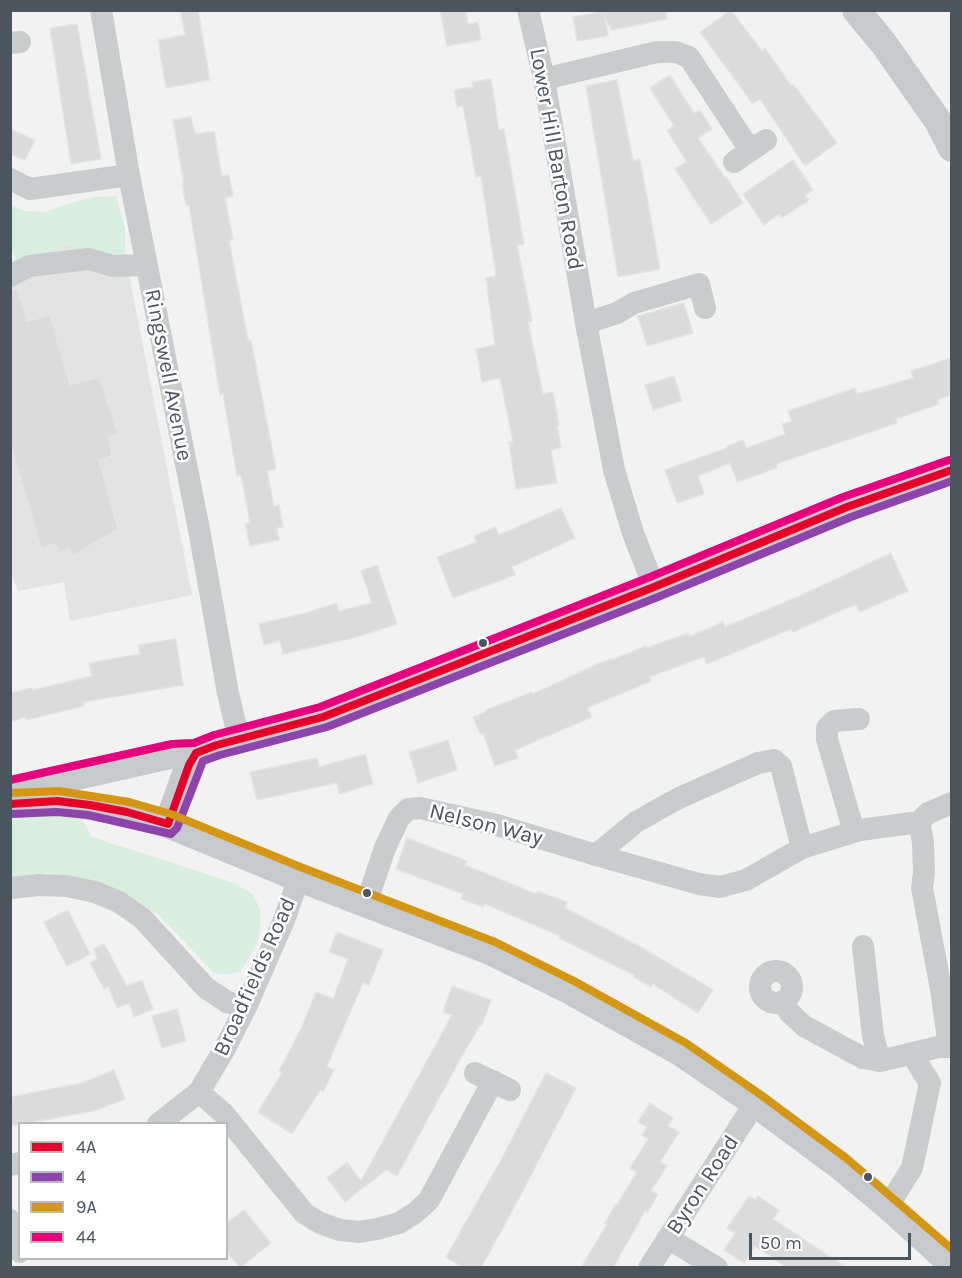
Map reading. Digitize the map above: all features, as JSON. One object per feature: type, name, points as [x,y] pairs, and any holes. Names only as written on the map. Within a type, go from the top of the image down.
[{"type":"main road","points":[[856,10],[884,44],[938,122],[951,148]]},
{"type":"main road","points":[[10,790],[174,754],[196,753],[217,745],[323,717],[654,587],[847,507],[951,470]]},
{"type":"main road","points":[[168,824],[189,765],[196,753]]},
{"type":"main road","points":[[10,804],[57,801],[90,805],[127,812],[168,824],[298,878],[490,951],[569,990],[680,1052],[755,1102],[840,1166],[951,1264]]},
{"type":"street","name":"Ringswell Avenue","points":[[100,10],[146,265],[239,740]]},
{"type":"street","name":"Lower Hill Barton Road","points":[[528,10],[544,79],[614,470],[633,533],[654,587]]},
{"type":"street","points":[[544,79],[657,52],[676,52],[689,57],[750,151]]},
{"type":"street","points":[[10,179],[30,189],[129,175]]},
{"type":"street","points":[[10,276],[29,266],[89,259],[113,266],[146,265]]},
{"type":"street","points":[[586,323],[617,313],[634,303],[699,284],[705,308]]},
{"type":"street","points":[[854,832],[827,740],[827,728],[834,721],[859,719]]},
{"type":"street","points":[[596,855],[636,822],[679,798],[758,763],[774,760],[781,766],[802,848]]},
{"type":"street","points":[[888,1206],[912,1168],[930,1083],[946,1047],[941,989],[921,888],[924,873],[923,842],[919,822],[928,813],[951,803]]},
{"type":"street","name":"Nelson Way","points":[[366,904],[385,848],[399,818],[408,809],[420,808],[497,825],[699,884],[720,887],[746,880],[802,848],[854,832],[919,822]]},
{"type":"street","name":"Broadfields Road","points":[[160,1122],[198,1092],[224,1050],[280,930],[298,878]]},
{"type":"street","points":[[10,888],[39,885],[67,886],[95,892],[119,902],[142,918],[206,988],[227,1002],[246,1007]]},
{"type":"street","points":[[863,946],[873,1036],[880,1061]]},
{"type":"street","points":[[784,1001],[789,1012],[804,1026],[863,1058],[880,1061],[946,1047]]},
{"type":"street","points":[[911,1053],[930,1083]]},
{"type":"street","points":[[198,1092],[224,1114],[304,1213],[320,1223],[340,1230],[359,1232],[399,1223],[416,1213],[429,1200],[492,1081]]},
{"type":"street","name":"Byron Road","points":[[649,1268],[755,1102]]},
{"type":"street","points":[[10,1220],[18,1246]]},
{"type":"street","points":[[668,1238],[717,1268]]},
{"type":"shaded area","points":[[67,245],[115,257],[125,254],[192,595],[70,621],[64,582],[18,591],[11,572],[11,266]]},
{"type":"green space","points":[[116,196],[125,228],[125,254],[115,257],[67,245],[17,264],[11,248],[10,204],[25,211],[46,212],[95,197]]},
{"type":"green space","points":[[58,813],[82,819],[92,837],[234,883],[253,894],[260,909],[261,926],[257,944],[241,971],[227,975],[214,973],[160,916],[126,894],[88,879],[49,873],[11,877],[11,816]]},
{"type":"building","points":[[180,10],[198,10],[210,80],[166,88],[158,40],[185,35]]},
{"type":"building","points":[[440,10],[466,10],[468,24],[478,22],[481,40],[447,46]]},
{"type":"building","points":[[600,10],[666,10],[667,19],[612,30],[605,18],[608,36],[577,41],[573,17],[601,12]]},
{"type":"building","points":[[731,10],[762,51],[765,48],[837,143],[805,166],[760,99],[753,104],[700,32]]},
{"type":"building","points":[[77,24],[101,159],[71,164],[50,28]]},
{"type":"building","points":[[670,75],[694,113],[700,110],[712,129],[698,138],[743,203],[711,224],[675,169],[687,162],[667,130],[674,126],[650,88]]},
{"type":"building","points":[[491,79],[499,130],[504,129],[524,244],[517,245],[532,321],[528,322],[543,394],[553,392],[561,448],[551,450],[557,483],[516,489],[509,442],[513,442],[500,378],[482,382],[476,349],[495,345],[486,278],[496,276],[481,176],[476,177],[463,106],[457,107],[454,90],[473,87],[472,82]]},
{"type":"building","points":[[617,80],[633,161],[640,159],[660,269],[618,277],[586,86]]},
{"type":"building","points":[[191,117],[195,134],[214,131],[222,176],[229,175],[233,196],[225,198],[233,240],[229,240],[276,469],[267,471],[274,506],[279,505],[283,527],[277,528],[279,540],[250,546],[245,524],[250,523],[241,475],[237,476],[223,394],[220,395],[189,205],[186,205],[182,184],[184,184],[173,120]]},
{"type":"building","points":[[10,129],[35,140],[25,160],[10,154]]},
{"type":"building","points":[[793,160],[813,190],[805,195],[809,200],[782,218],[779,214],[764,225],[743,194]]},
{"type":"building","points":[[17,288],[27,321],[50,315],[70,385],[99,377],[118,434],[108,437],[112,456],[99,460],[118,529],[73,556],[70,548],[60,553],[55,544],[41,548],[10,442],[10,289]]},
{"type":"building","points":[[684,303],[693,333],[647,346],[638,316]]},
{"type":"building","points":[[951,358],[951,395],[937,400],[939,404],[896,419],[897,423],[776,464],[777,468],[737,482],[730,463],[698,476],[704,494],[677,503],[665,470],[743,440],[747,448],[785,434],[782,424],[792,421],[788,411],[855,388],[857,394],[913,378],[911,371]]},
{"type":"building","points":[[674,376],[682,401],[653,410],[645,385]]},
{"type":"building","points":[[561,508],[575,538],[512,567],[515,575],[453,598],[437,557],[476,542],[474,536],[496,527],[499,535]]},
{"type":"building","points":[[891,553],[908,591],[860,612],[856,604],[793,632],[791,629],[707,664],[704,657],[649,677],[651,681],[587,708],[592,717],[515,750],[518,758],[495,766],[483,733],[480,734],[473,717],[486,710],[532,692],[533,694],[602,662],[646,646],[647,648],[688,633],[689,637],[723,622],[725,627],[802,595]]},
{"type":"building","points":[[377,565],[397,624],[357,637],[283,654],[280,641],[264,645],[259,624],[337,603],[339,611],[372,603],[361,571]]},
{"type":"building","points":[[176,639],[183,685],[84,702],[84,706],[10,722],[10,693],[92,676],[89,663],[140,654],[138,645]]},
{"type":"building","points":[[448,740],[457,770],[418,783],[409,752]]},
{"type":"building","points":[[365,754],[373,784],[339,794],[337,783],[257,800],[250,772],[317,758],[319,767]]},
{"type":"building","points":[[407,838],[467,861],[465,865],[536,894],[537,891],[567,902],[565,908],[641,947],[713,990],[698,1013],[653,984],[651,987],[633,977],[634,975],[559,938],[560,936],[485,904],[483,907],[461,899],[463,894],[396,869]]},
{"type":"building","points":[[68,910],[90,954],[67,966],[44,922]]},
{"type":"building","points":[[337,932],[383,950],[369,985],[363,983],[327,1066],[334,1070],[323,1092],[320,1090],[292,1134],[258,1112],[282,1073],[279,1071],[301,1029],[316,992],[333,999],[348,959],[329,952]]},
{"type":"building","points":[[104,944],[127,986],[142,980],[153,1009],[134,1017],[129,1003],[117,1008],[108,986],[104,989],[90,963],[97,959],[94,949]]},
{"type":"building","points":[[452,986],[491,1000],[482,1025],[457,1065],[397,1176],[386,1170],[345,1202],[327,1178],[347,1162],[361,1181],[452,1015],[443,1012]]},
{"type":"building","points":[[177,1009],[186,1041],[162,1048],[152,1016]]},
{"type":"building","points":[[114,1070],[125,1099],[94,1111],[32,1122],[18,1122],[18,1125],[10,1126],[10,1097],[82,1083]]},
{"type":"building","points":[[546,1073],[576,1088],[481,1268],[464,1268],[446,1257],[502,1158]]},
{"type":"building","points":[[650,1103],[673,1118],[668,1126],[679,1132],[660,1162],[667,1166],[651,1191],[658,1194],[648,1212],[645,1211],[613,1268],[581,1268],[616,1204],[637,1172],[630,1168],[648,1139],[642,1135],[647,1127],[638,1122]]},
{"type":"building","points":[[749,1196],[756,1200],[758,1196],[779,1210],[773,1219],[847,1268],[788,1268],[755,1246],[744,1263],[724,1250],[735,1233],[727,1228]]},
{"type":"building","points":[[244,1210],[271,1243],[240,1268],[228,1253],[228,1222]]},
{"type":"transit line","name":"44","points":[[10,780],[172,744],[194,743],[214,735],[320,707],[650,577],[843,497],[949,460]]},
{"type":"transit line","name":"4A","points":[[10,804],[57,801],[90,805],[127,812],[168,824],[189,765],[196,753],[217,745],[323,717],[654,587],[847,507],[952,470]]},
{"type":"transit line","name":"4","points":[[11,814],[57,812],[88,815],[171,834],[177,828],[203,761],[327,727],[658,597],[851,517],[952,481]]},
{"type":"transit line","name":"9A","points":[[10,793],[59,791],[129,802],[171,814],[495,942],[574,981],[686,1043],[846,1158],[952,1249]]}]
